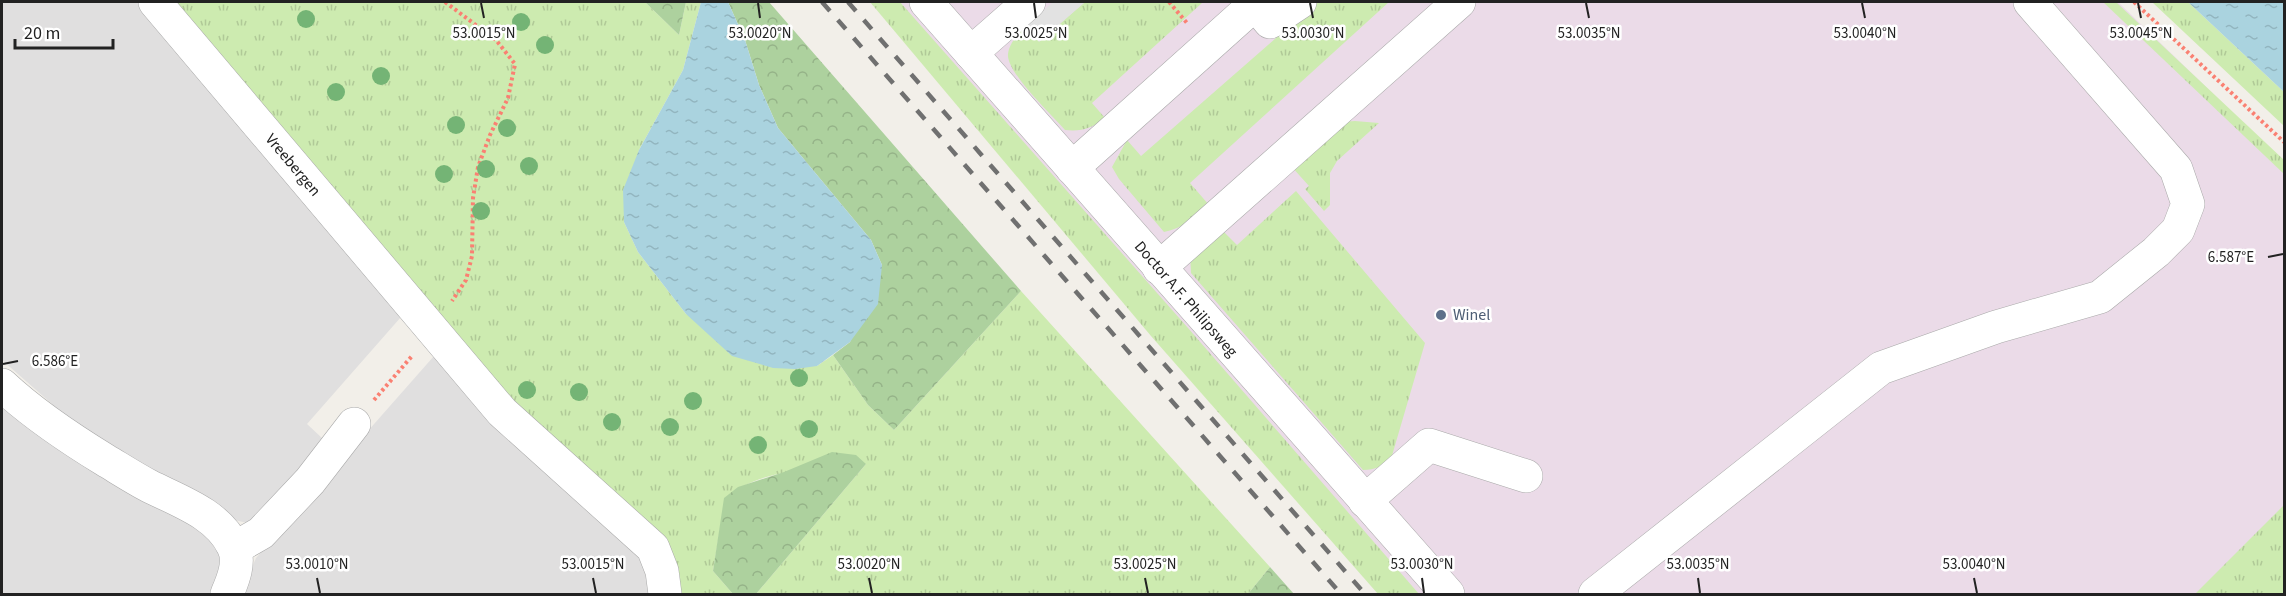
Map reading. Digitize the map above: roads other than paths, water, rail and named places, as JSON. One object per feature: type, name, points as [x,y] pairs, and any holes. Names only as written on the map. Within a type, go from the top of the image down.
[{"type":"street","name":"Vreebergen","points":[[154,2],[502,412],[652,548],[663,571],[665,594]]},
{"type":"street","name":"Doctor A.F. Philipsweg","points":[[926,2],[1448,594]]},
{"type":"street","points":[[971,53],[1029,2]]},
{"type":"street","points":[[1072,168],[1254,3],[1270,22],[1300,2]]},
{"type":"street","points":[[1159,268],[1459,2]]},
{"type":"street","points":[[1595,594],[1881,368],[1996,327],[2100,297],[2156,252],[2178,230],[2188,204],[2176,169],[2030,2]]},
{"type":"street","points":[[2,385],[25,406],[105,460],[197,510],[222,528],[234,548],[236,570],[227,594]]},
{"type":"street","points":[[234,548],[261,533],[310,481],[354,424]]},
{"type":"street","points":[[1365,501],[1429,445],[1526,476]]},
{"type":"water","points":[[701,2],[728,2],[778,128],[871,240],[882,265],[878,304],[850,342],[817,366],[795,369],[773,368],[732,356],[686,314],[638,252],[624,222],[623,190],[639,150],[683,70]]},
{"type":"water","points":[[2188,2],[2284,2],[2284,92]]},
{"type":"railway","points":[[822,2],[1341,594]]},
{"type":"railway","points":[[848,2],[1365,594]]},
{"type":"place","name":"Winel","points":[[1441,315]]}]
